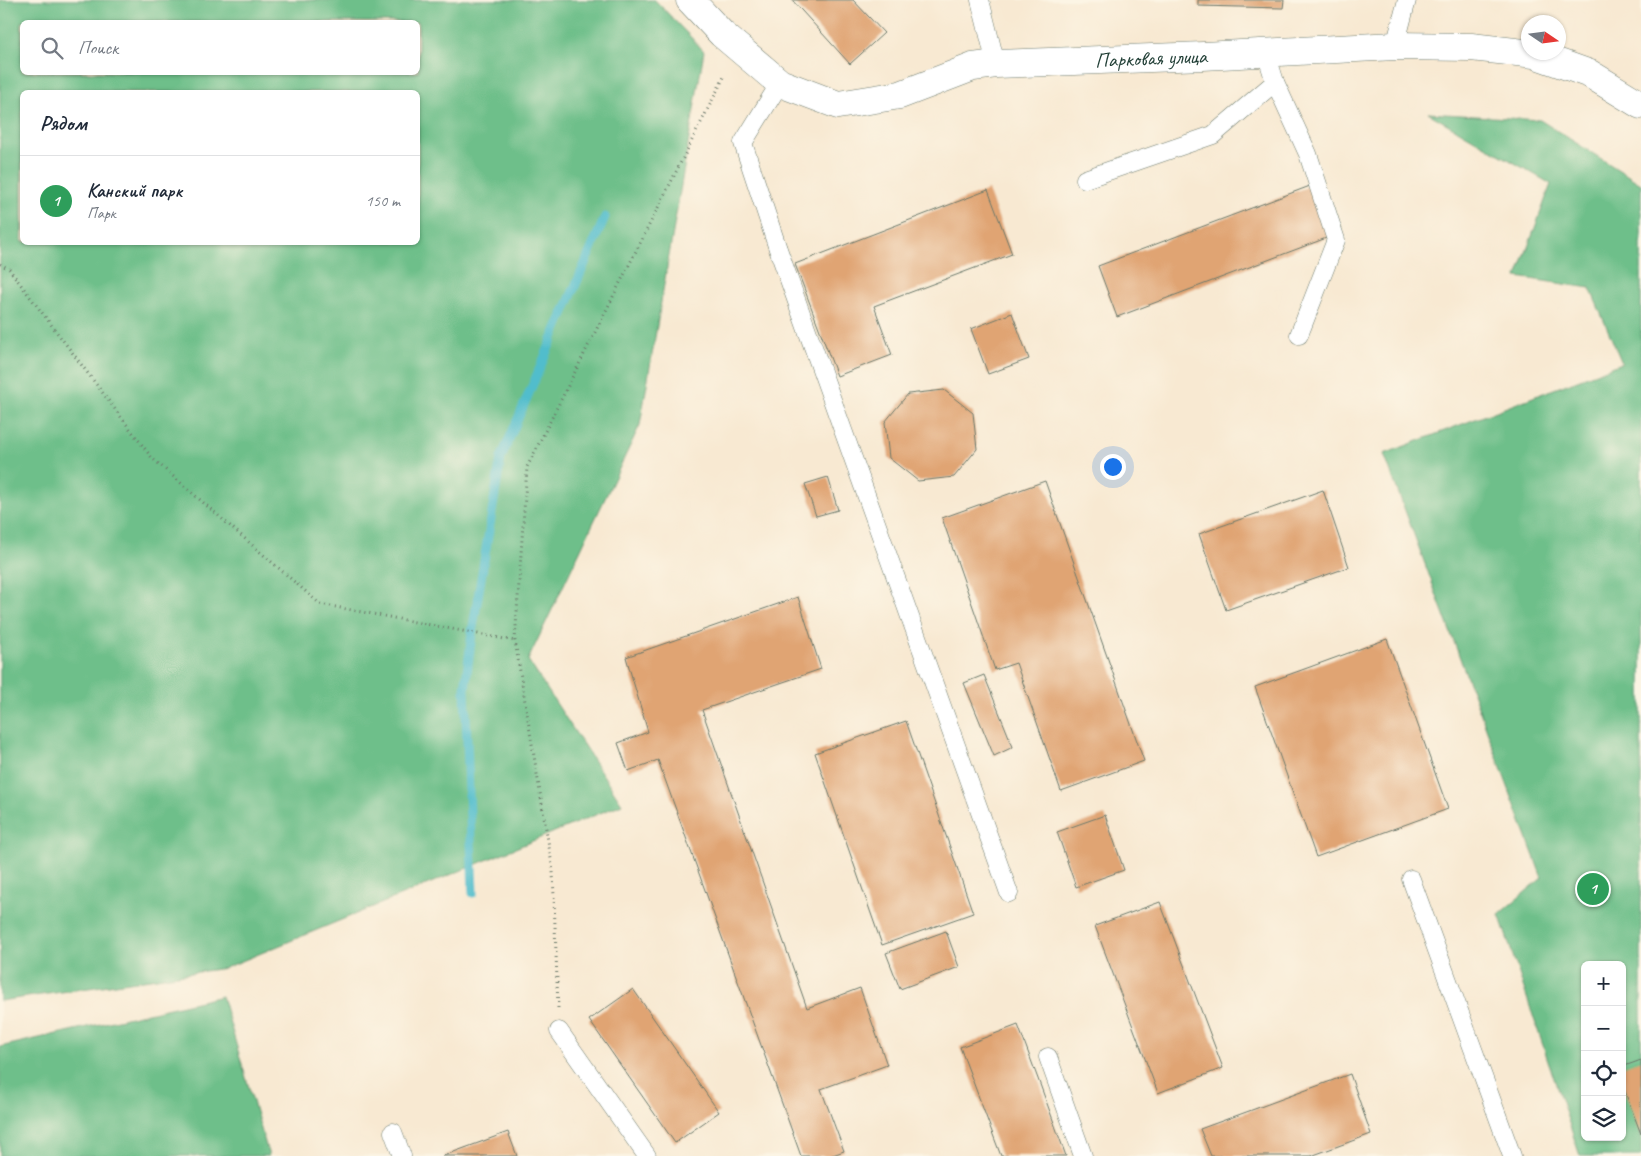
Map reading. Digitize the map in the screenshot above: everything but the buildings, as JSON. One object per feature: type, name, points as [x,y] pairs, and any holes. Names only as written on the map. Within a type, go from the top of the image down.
[{"type":"street","name":"Парковая улица","points":[[690,0],[722,34],[780,82],[838,104],[900,94],[973,67],[996,64],[1395,46],[1471,47],[1534,54],[1590,74],[1641,105]]},
{"type":"lane","points":[[980,0],[996,64]]},
{"type":"lane","points":[[1395,46],[1408,0]]},
{"type":"lane","points":[[1266,53],[1275,82],[1308,154],[1336,240],[1299,335]]},
{"type":"lane","points":[[780,82],[742,143],[778,249],[1010,893]]},
{"type":"lane","points":[[1085,179],[1213,135],[1275,82]]},
{"type":"lane","points":[[1411,879],[1512,1156]]},
{"type":"lane","points":[[559,1031],[647,1156]]},
{"type":"lane","points":[[1048,1057],[1083,1156]]},
{"type":"lane","points":[[393,1132],[402,1156]]},
{"type":"path","points":[[559,1031],[553,871],[515,642],[527,467],[739,48]]},
{"type":"path","points":[[0,264],[9,269],[152,458],[320,604],[515,642]]},
{"type":"green space","points":[[0,0],[655,0],[704,51],[640,425],[528,660],[622,804],[225,968],[0,1001]]},
{"type":"green space","points":[[1428,113],[1540,120],[1641,184],[1641,1156],[1580,1156],[1499,914],[1542,878],[1384,454],[1622,363],[1590,288],[1517,277],[1551,184]]},
{"type":"green space","points":[[222,996],[269,1156],[0,1156],[0,1047]]},
{"type":"waterway","points":[[473,893],[465,689],[472,633],[501,458],[605,217]]},
{"type":"place","name":"Канский парк","points":[[1593,889]]}]
